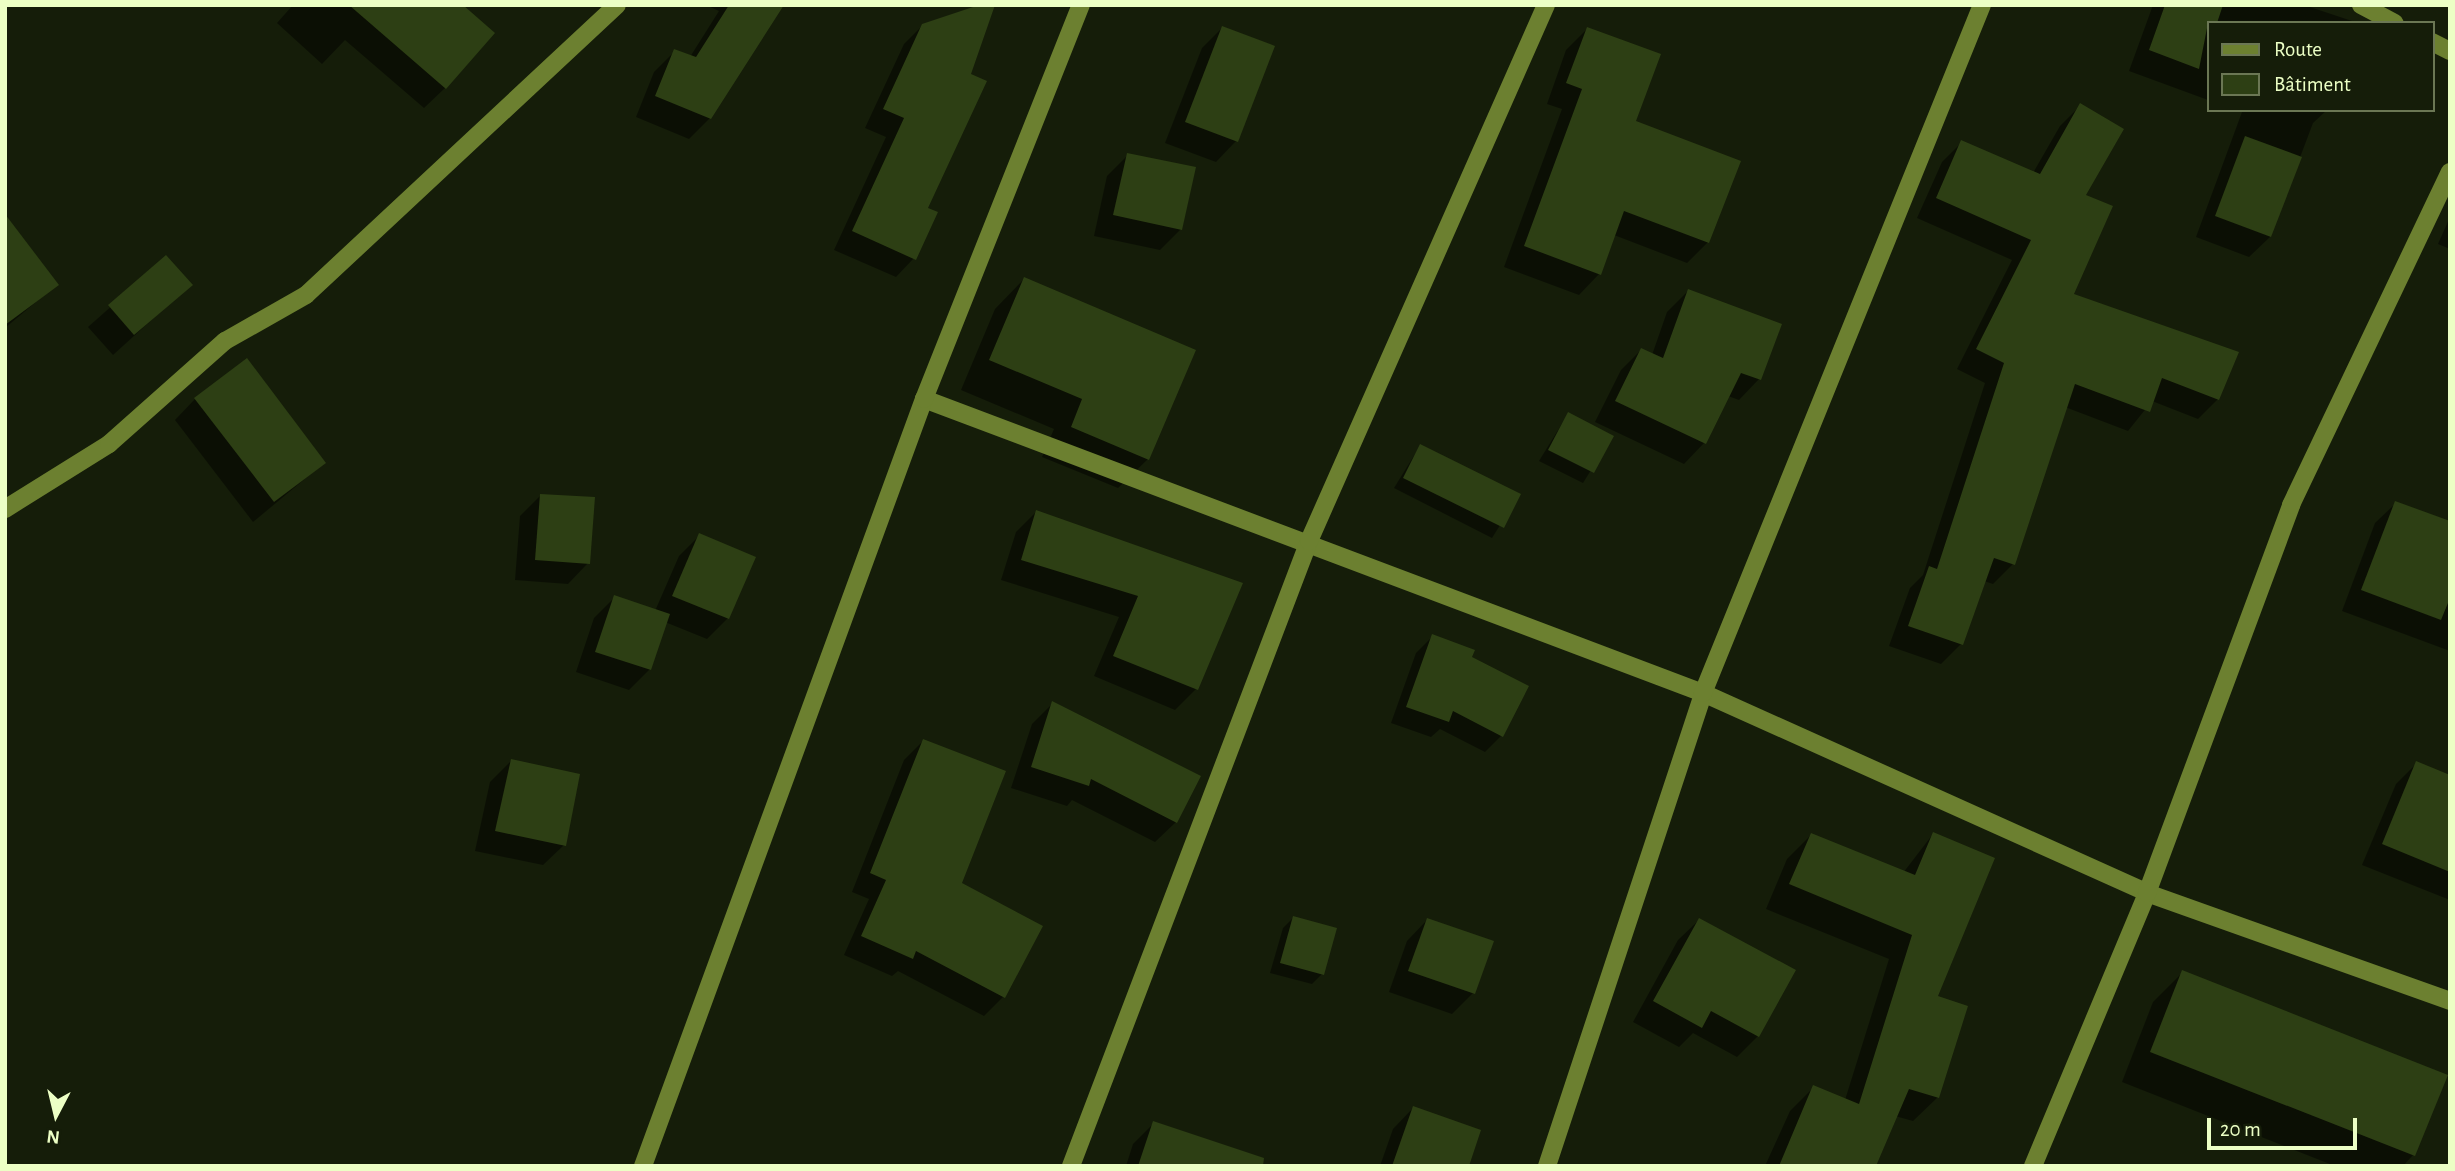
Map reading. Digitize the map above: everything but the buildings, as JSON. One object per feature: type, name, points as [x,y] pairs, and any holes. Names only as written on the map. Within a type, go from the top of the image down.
[{"type":"street","points":[[5,509],[109,444],[225,341],[306,295],[617,5]]},
{"type":"street","points":[[643,1166],[924,399],[1081,5]]},
{"type":"street","points":[[1071,1166],[1309,541],[1546,5]]},
{"type":"street","points":[[1547,1166],[1703,693],[1982,5]]},
{"type":"street","points":[[2361,5],[2391,21]]},
{"type":"street","points":[[2434,43],[2450,51]]},
{"type":"street","points":[[2033,1166],[2147,893],[2291,505],[2450,172]]},
{"type":"street","points":[[924,399],[1309,541],[1703,693],[2147,893],[2450,1002]]}]
